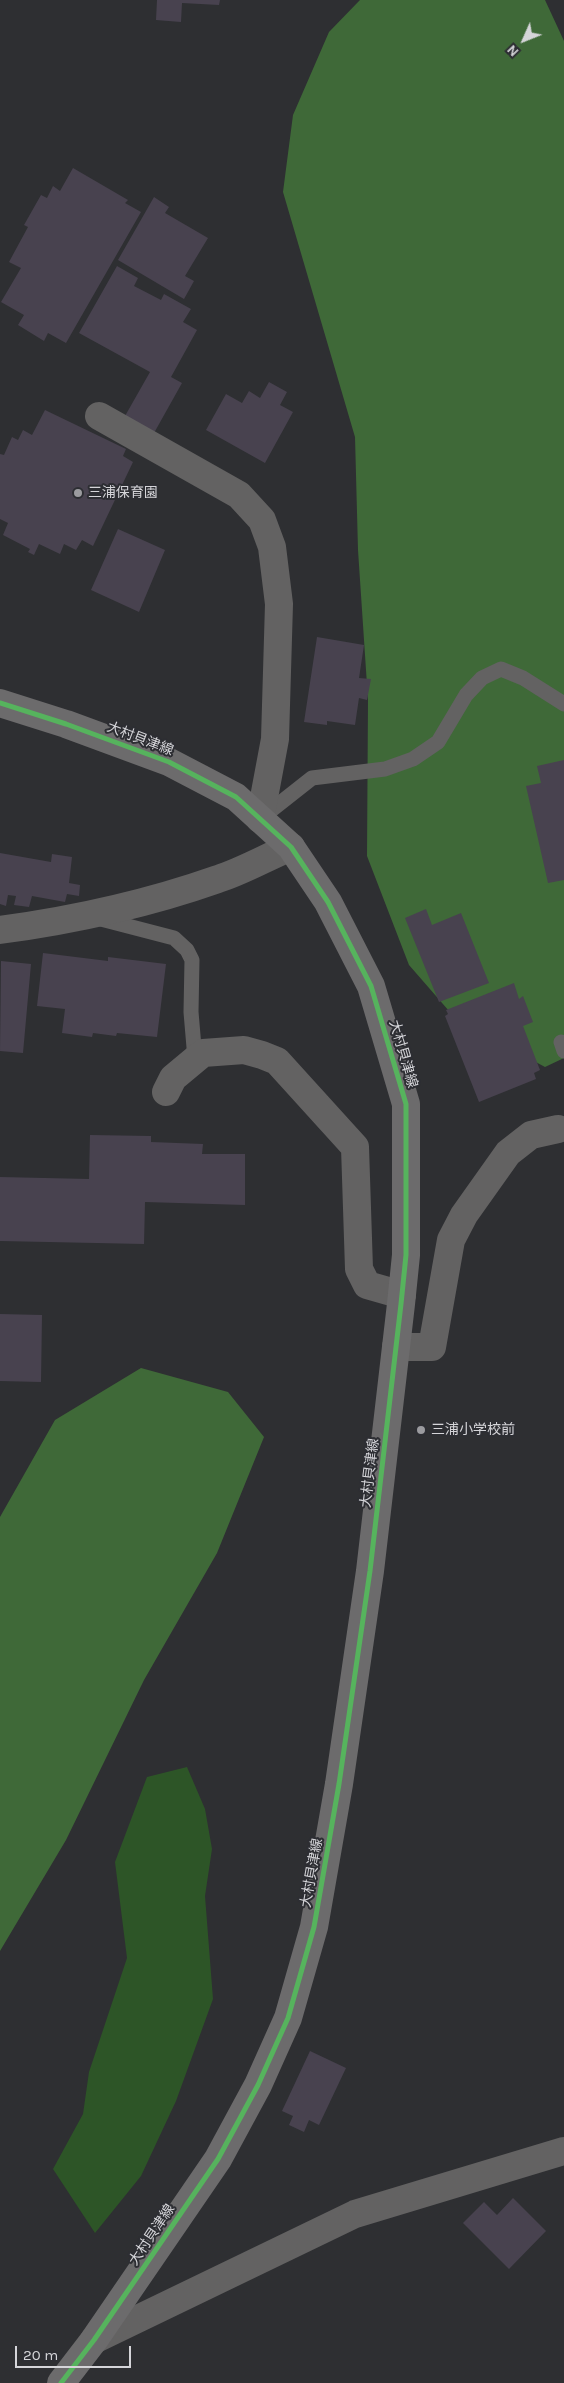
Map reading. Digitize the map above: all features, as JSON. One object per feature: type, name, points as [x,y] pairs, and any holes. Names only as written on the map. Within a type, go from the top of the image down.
[{"type":"main road","name":"大村貝津線","points":[[0,703],[66,724],[169,762],[236,797],[291,846],[328,902],[371,986],[406,1104],[406,1255],[402,1295],[370,1571],[339,1784],[314,1927],[288,2018],[258,2085],[218,2159],[94,2340],[61,2383]]},
{"type":"street","points":[[99,416],[239,494],[262,520],[272,547],[280,604],[275,740],[260,819]]},
{"type":"street","points":[[0,930],[67,921],[166,896],[220,879],[291,846]]},
{"type":"street","points":[[166,1092],[173,1078],[204,1053],[244,1050],[277,1062],[355,1147],[359,1269],[367,1285],[402,1295]]},
{"type":"street","points":[[396,1347],[432,1347],[451,1240],[464,1215],[508,1153],[531,1135],[562,1129]]},
{"type":"street","points":[[94,2340],[355,2214],[564,2151]]},
{"type":"lane","points":[[260,819],[312,778],[385,769],[413,760],[438,742],[466,695],[482,678],[500,669],[523,678],[564,704]]},
{"type":"lane","points":[[88,916],[174,938],[187,950],[192,960],[191,1012],[195,1059]]},
{"type":"green space","points":[[360,0],[545,0],[564,41],[564,1058],[545,1067],[456,1019],[409,965],[367,856],[368,700],[358,550],[355,437],[283,192],[293,115],[329,32]]},
{"type":"green space","points":[[141,1368],[228,1392],[264,1437],[217,1553],[144,1680],[66,1840],[0,1951],[0,1517],[55,1420]]},
{"type":"green space","points":[[187,1767],[205,1809],[212,1849],[205,1896],[213,1999],[176,2101],[141,2176],[95,2233],[53,2169],[83,2114],[89,2072],[127,1958],[115,1862],[147,1777]]},
{"type":"building","points":[[157,0],[220,0],[219,5],[182,3],[181,22],[156,20]]},
{"type":"building","points":[[73,168],[128,200],[125,203],[141,212],[66,343],[48,333],[44,341],[18,325],[24,315],[1,302],[21,268],[9,262],[28,227],[24,225],[41,195],[47,198],[53,186],[60,191]]},
{"type":"building","points":[[154,197],[169,207],[165,213],[208,238],[185,276],[194,281],[184,299],[118,260]]},
{"type":"building","points":[[117,266],[138,278],[134,286],[161,300],[164,294],[191,309],[183,322],[197,330],[171,377],[182,383],[154,433],[125,416],[150,372],[79,333]]},
{"type":"building","points":[[269,382],[287,392],[280,405],[293,412],[265,463],[206,430],[226,394],[242,403],[249,391],[260,398]]},
{"type":"building","points":[[45,410],[126,449],[123,456],[133,462],[93,546],[82,540],[76,550],[64,544],[60,554],[39,544],[34,555],[28,552],[30,549],[3,535],[8,523],[0,519],[0,454],[4,455],[12,437],[18,440],[23,430],[32,435]]},
{"type":"building","points":[[118,529],[165,550],[139,612],[91,590]]},
{"type":"building","points":[[317,637],[364,645],[359,678],[371,679],[367,700],[359,698],[355,725],[327,721],[327,725],[304,722]]},
{"type":"building","points":[[564,760],[564,880],[548,883],[526,786],[541,783],[537,766]]},
{"type":"building","points":[[0,853],[51,862],[52,854],[72,857],[69,883],[80,885],[79,896],[67,894],[65,902],[32,896],[29,907],[14,905],[16,896],[8,895],[6,906],[0,904]]},
{"type":"building","points":[[426,909],[432,925],[461,913],[489,983],[439,1002],[405,918]]},
{"type":"building","points":[[43,953],[108,961],[108,957],[166,964],[157,1037],[117,1033],[116,1036],[93,1033],[92,1037],[62,1033],[65,1009],[37,1006]]},
{"type":"building","points":[[1,961],[31,964],[23,1053],[0,1051]]},
{"type":"building","points":[[514,983],[519,999],[523,996],[533,1022],[523,1026],[540,1070],[534,1073],[536,1079],[479,1102],[445,1016],[448,1014],[446,1010]]},
{"type":"building","points":[[90,1135],[151,1136],[151,1142],[203,1144],[202,1154],[245,1154],[245,1205],[145,1202],[144,1244],[0,1241],[0,1177],[89,1179]]},
{"type":"building","points":[[0,1314],[42,1315],[41,1382],[0,1381]]},
{"type":"building","points":[[310,2051],[346,2068],[319,2125],[309,2120],[304,2132],[289,2125],[293,2116],[282,2111]]},
{"type":"building","points":[[513,2198],[546,2231],[509,2269],[463,2223],[484,2202],[497,2215]]},
{"type":"cycle path","points":[[0,703],[66,724],[169,762],[236,797],[291,847],[328,902],[371,986],[406,1104],[406,1255],[401,1304],[370,1571],[339,1784],[314,1927],[288,2018],[258,2085],[218,2159],[94,2340],[61,2383]]},
{"type":"place","name":"三浦保育園","points":[[78,493]]},
{"type":"place","name":"三浦小学校前","points":[[421,1430]]}]
